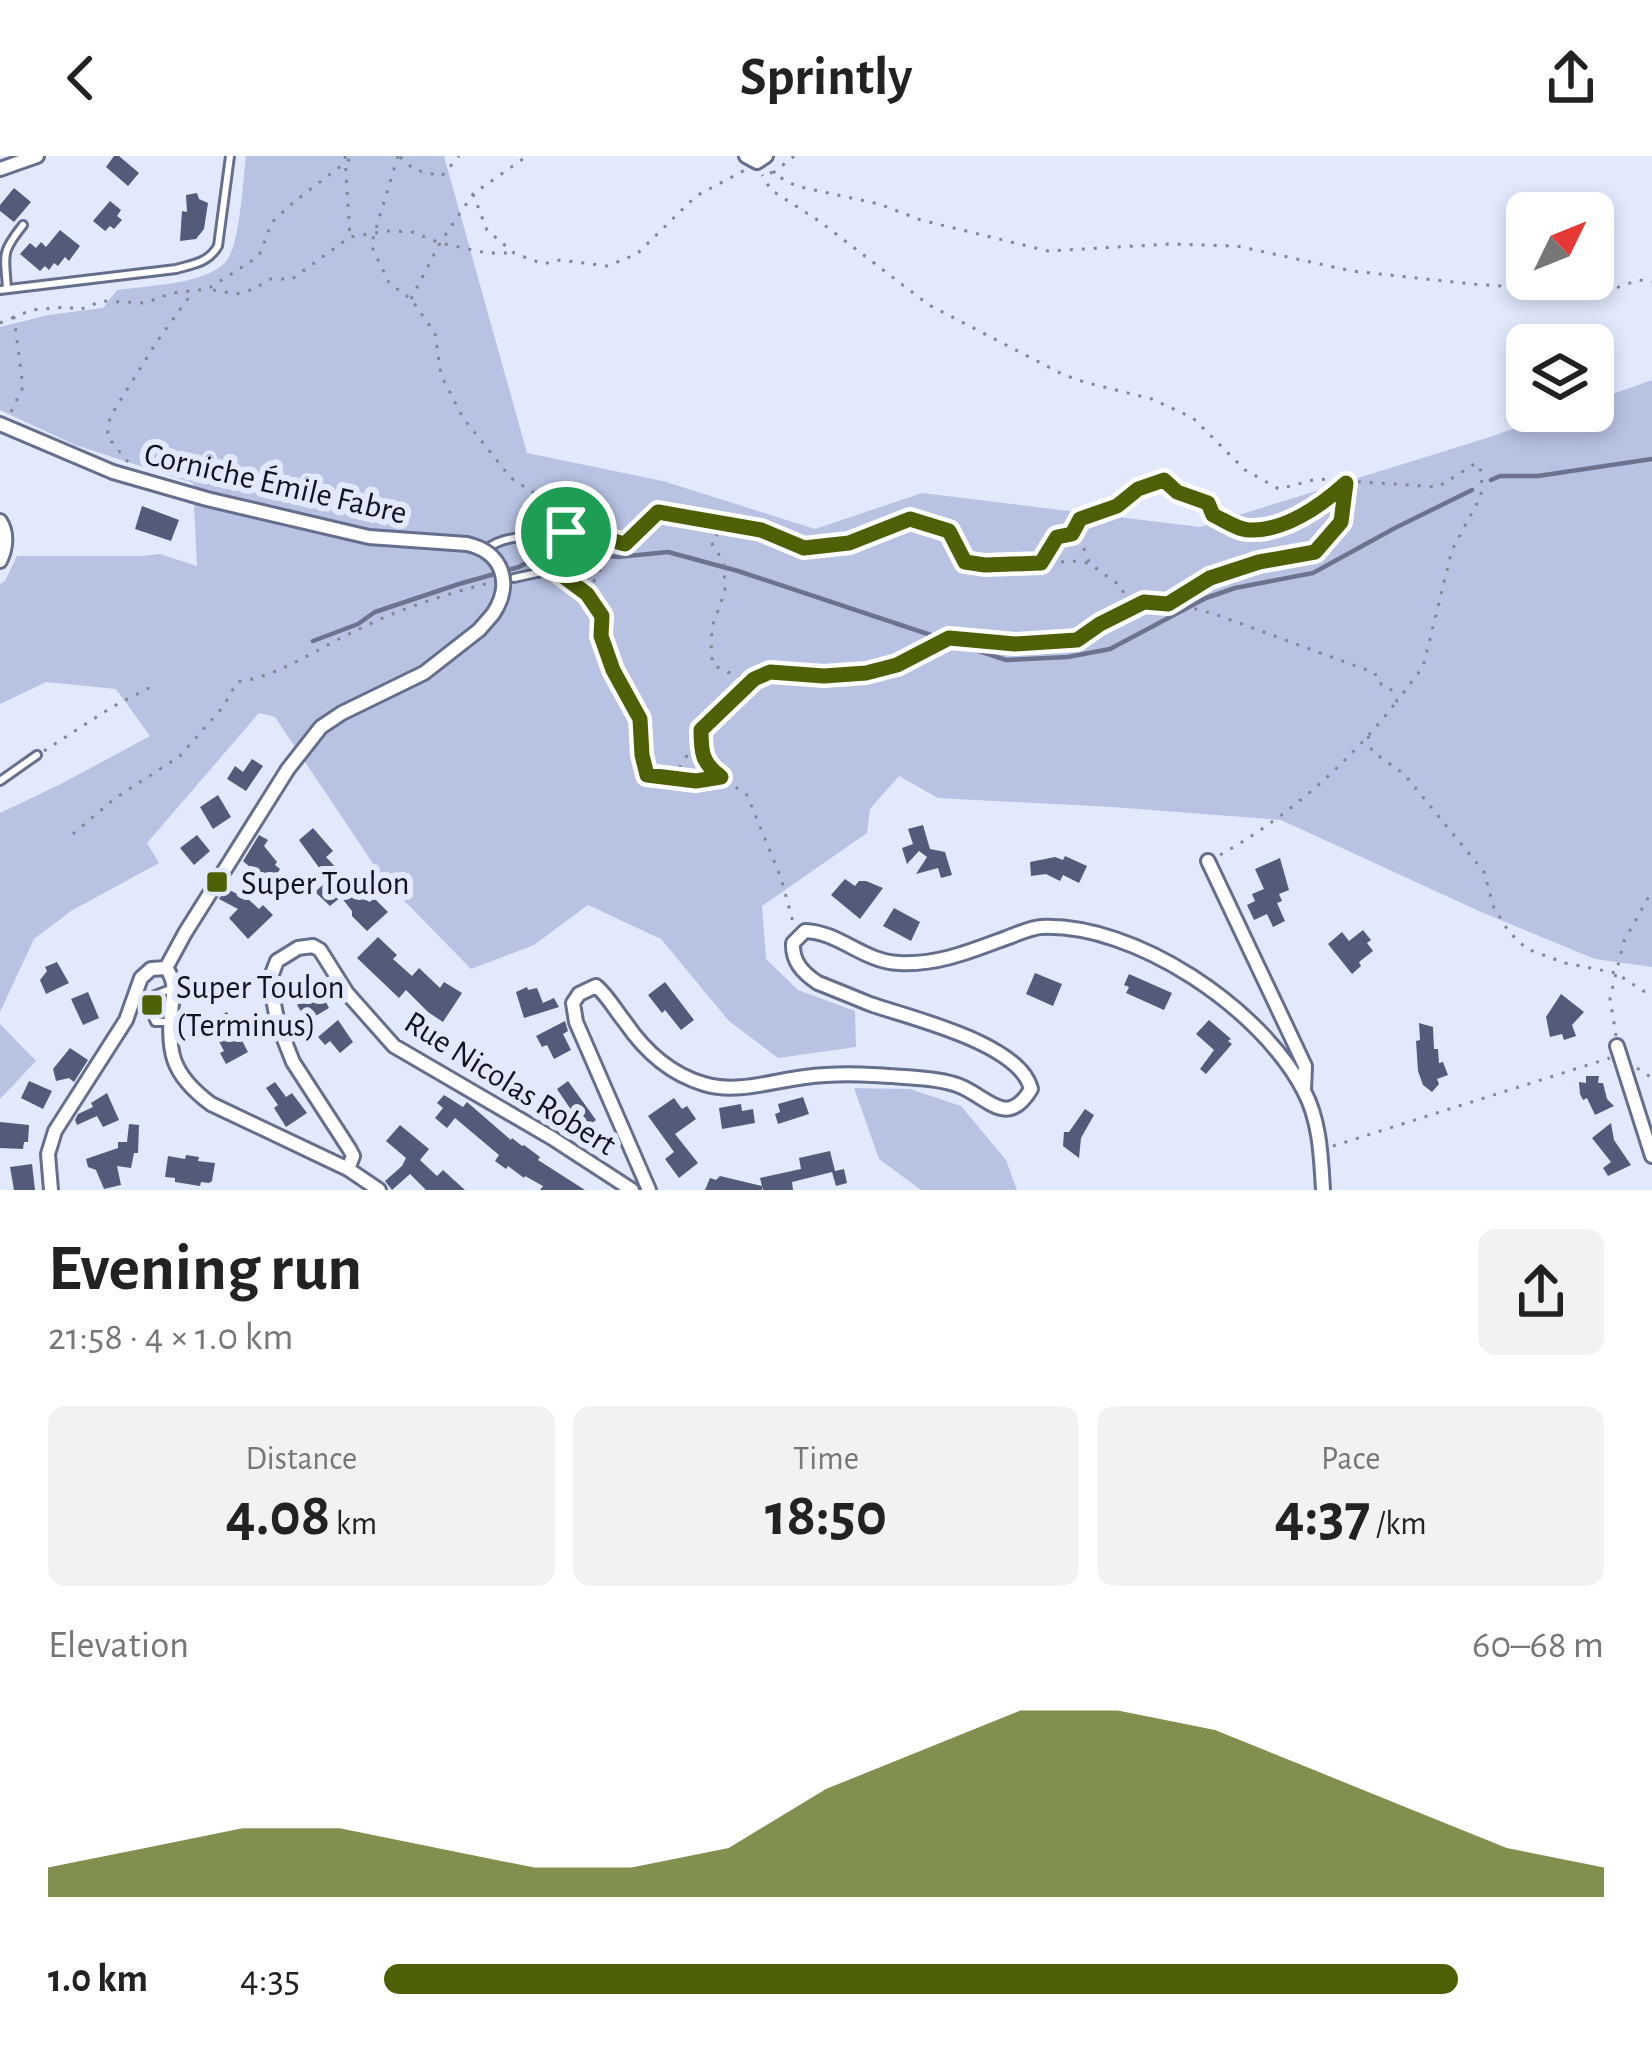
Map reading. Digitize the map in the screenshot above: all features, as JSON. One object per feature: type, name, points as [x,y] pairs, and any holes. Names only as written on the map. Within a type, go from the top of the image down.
[{"type":"street","points":[[0,169],[37,156]]},
{"type":"street","name":"Corniche Émile Fabre","points":[[4,420],[113,472],[144,481],[369,537],[485,549]]},
{"type":"street","points":[[0,521],[5,551],[0,561]]},
{"type":"street","points":[[166,968],[288,769],[321,728],[424,673],[494,614],[504,582],[485,549]]},
{"type":"street","points":[[1208,861],[1305,1066],[1304,1091]]},
{"type":"street","points":[[649,1190],[575,1022],[573,1003],[579,994],[596,986],[644,1049],[705,1084],[763,1086],[807,1076],[921,1078],[961,1086],[997,1109],[1014,1107],[1031,1089],[1029,1080],[1006,1058],[960,1034],[818,982],[806,975],[792,954],[793,943],[805,931],[820,931],[859,953],[901,963],[943,961],[1036,927],[1108,934],[1211,989],[1254,1025],[1304,1091],[1313,1111],[1323,1190]]},
{"type":"street","name":"Rue Nicolas Robert","points":[[348,1169],[350,1150],[292,1062],[275,1012],[272,974],[277,961],[298,948],[320,950],[347,993],[394,1046],[632,1190]]},
{"type":"street","points":[[51,1190],[48,1154],[55,1131],[126,1020],[142,978],[157,967],[166,968],[172,976],[173,1062],[194,1092],[348,1169],[379,1190]]},
{"type":"street","points":[[1619,1050],[1652,1156]]},
{"type":"lane","points":[[22,225],[6,247],[3,290],[176,269],[203,261],[218,246],[230,156]]},
{"type":"lane","points":[[485,549],[529,536],[554,547],[556,558],[551,567],[514,578]]},
{"type":"lane","points":[[0,781],[37,755]]},
{"type":"path","points":[[208,289],[259,256],[272,222],[354,156]]},
{"type":"path","points":[[459,156],[442,176],[416,170],[398,156],[371,245],[389,283],[411,299],[434,333],[441,375],[463,418],[512,478],[556,507],[566,532]]},
{"type":"path","points":[[411,299],[473,194],[527,156]]},
{"type":"path","points":[[771,174],[800,156]]},
{"type":"path","points":[[345,159],[350,237]]},
{"type":"path","points":[[756,159],[771,174],[796,186],[1048,251],[1171,244],[1237,246],[1352,271],[1472,284],[1571,286],[1606,292],[1639,280],[1652,282]]},
{"type":"path","points":[[0,323],[32,310],[79,310],[102,302],[145,303],[172,293],[208,289],[236,294],[269,279],[292,279],[350,237],[377,232],[412,232],[440,243],[487,253],[514,253],[543,263],[560,260],[607,266],[637,254],[696,196],[747,169],[756,159]]},
{"type":"path","points":[[756,159],[771,190],[928,305],[1062,374],[1152,399],[1193,418],[1244,470],[1279,489],[1317,479],[1438,487],[1476,463],[1482,472],[1481,496],[1452,550],[1423,667],[1353,753],[1262,831],[1208,861]]},
{"type":"path","points":[[473,194],[487,230],[514,253]]},
{"type":"path","points":[[144,481],[107,436],[110,417],[193,292]]},
{"type":"path","points":[[4,420],[18,403],[23,387],[14,317]]},
{"type":"path","points":[[1072,534],[1080,519],[1117,506],[1138,489],[1164,480],[1177,492],[1208,503],[1213,515],[1246,531],[1276,526],[1310,510],[1346,483]]},
{"type":"path","points":[[1168,604],[1210,578],[1259,562],[1315,552],[1341,522],[1346,483]]},
{"type":"path","points":[[548,542],[566,532],[589,533],[625,544],[658,512],[761,530],[804,548],[849,543],[910,519],[949,531],[965,562],[1090,564],[1122,587],[1127,610]]},
{"type":"path","points":[[714,522],[722,527],[712,542],[724,563],[725,591],[712,627],[713,665],[754,679]]},
{"type":"path","points":[[1041,563],[1057,537],[1072,534]]},
{"type":"path","points":[[1072,534],[1090,564]]},
{"type":"path","points":[[587,594],[602,566],[602,538]]},
{"type":"path","points":[[551,567],[587,594],[602,616],[601,636],[613,670],[640,719],[647,775],[696,781],[721,777]]},
{"type":"path","points":[[73,834],[114,799],[180,756],[223,707],[237,682],[261,679],[431,598],[514,578]]},
{"type":"path","points":[[799,935],[747,795],[706,765],[700,752],[701,730],[754,679],[770,672],[866,673],[897,665],[949,638],[1015,644],[1077,640],[1144,602],[1185,606],[1234,621],[1375,674],[1377,682],[1390,688],[1398,700]]},
{"type":"path","points":[[37,755],[149,688]]},
{"type":"path","points":[[673,778],[701,734]]},
{"type":"path","points":[[1368,736],[1372,751],[1404,774],[1484,872],[1494,908],[1527,950],[1616,974],[1652,992]]},
{"type":"path","points":[[1320,1150],[1619,1050],[1610,998],[1624,941],[1652,891]]},
{"type":"shaded area","points":[[246,156],[444,156],[527,453],[663,481],[815,529],[922,493],[1200,527],[1506,431],[1614,432],[1614,394],[1652,380],[1652,967],[1595,959],[1281,820],[938,798],[899,776],[870,809],[867,833],[762,906],[766,959],[798,990],[855,1011],[856,1047],[778,1058],[729,1021],[661,939],[588,905],[534,945],[471,969],[384,880],[275,717],[259,713],[147,843],[159,863],[71,911],[34,939],[0,1012],[0,813],[150,736],[116,689],[46,682],[0,704],[0,584],[17,556],[160,554],[197,566],[193,483],[75,445],[0,410],[0,327],[103,308],[117,290],[207,274],[227,260],[240,211]]},
{"type":"shaded area","points":[[0,1024],[36,1061],[0,1099]]},
{"type":"shaded area","points":[[854,1088],[910,1089],[961,1106],[1006,1160],[1017,1190],[921,1190],[879,1159]]},
{"type":"building","points":[[114,156],[139,173],[128,186],[106,167]]},
{"type":"building","points":[[14,188],[31,202],[14,222],[0,211],[0,205]]},
{"type":"building","points":[[197,193],[208,203],[204,229],[196,239],[180,241],[186,195]]},
{"type":"building","points":[[110,201],[121,210],[117,216],[122,220],[105,231],[93,221]]},
{"type":"building","points":[[60,230],[80,246],[69,261],[65,257],[58,266],[54,263],[40,271],[20,254],[30,243],[36,248],[41,242],[46,247]]},
{"type":"building","points":[[142,506],[179,520],[171,541],[135,529]]},
{"type":"building","points":[[252,759],[263,766],[246,791],[227,779],[235,766],[243,772]]},
{"type":"building","points":[[218,795],[231,817],[213,829],[200,807]]},
{"type":"building","points":[[923,825],[930,849],[945,852],[952,875],[941,878],[938,868],[916,874],[927,857],[919,851],[907,864],[902,848],[913,844],[908,829]]},
{"type":"building","points":[[313,828],[333,851],[326,857],[366,900],[374,898],[388,912],[367,931],[341,897],[330,906],[315,892],[328,880],[299,840]]},
{"type":"building","points":[[197,835],[210,851],[194,865],[180,848]]},
{"type":"building","points":[[259,835],[268,840],[264,846],[280,869],[271,885],[243,861]]},
{"type":"building","points":[[1065,856],[1087,866],[1079,883],[1063,875],[1060,881],[1046,874],[1031,876],[1030,862],[1063,860]]},
{"type":"building","points":[[1280,858],[1289,890],[1279,894],[1282,901],[1277,903],[1285,921],[1273,927],[1267,914],[1254,920],[1247,905],[1255,901],[1252,894],[1264,889],[1255,869]]},
{"type":"building","points":[[845,879],[855,886],[866,881],[883,888],[860,919],[831,895]]},
{"type":"building","points":[[225,888],[259,909],[263,905],[273,915],[248,939],[229,918],[238,909],[219,899]]},
{"type":"building","points":[[894,908],[920,922],[911,941],[883,926]]},
{"type":"building","points":[[1363,930],[1373,951],[1352,974],[1328,944],[1342,932],[1349,941]]},
{"type":"building","points":[[378,937],[412,976],[419,968],[440,988],[444,982],[462,993],[443,1022],[406,990],[399,998],[357,958]]},
{"type":"building","points":[[57,962],[69,983],[46,994],[40,980],[45,967]]},
{"type":"building","points":[[1035,973],[1062,984],[1053,1006],[1026,994]]},
{"type":"building","points":[[1129,974],[1172,993],[1164,1010],[1126,993]]},
{"type":"building","points":[[665,982],[694,1020],[681,1030],[648,995]]},
{"type":"building","points":[[537,988],[543,1003],[554,998],[559,1007],[524,1018],[516,992]]},
{"type":"building","points":[[320,991],[329,1008],[307,1021],[297,1005]]},
{"type":"building","points":[[88,992],[99,1018],[83,1025],[71,999]]},
{"type":"building","points":[[1561,994],[1584,1012],[1572,1025],[1576,1036],[1564,1040],[1562,1034],[1550,1037],[1546,1017]]},
{"type":"building","points":[[227,1012],[248,1052],[226,1064],[209,1022]]},
{"type":"building","points":[[338,1020],[353,1042],[340,1053],[330,1041],[325,1045],[318,1037]]},
{"type":"building","points":[[1209,1020],[1232,1044],[1206,1074],[1200,1069],[1214,1050],[1196,1034]]},
{"type":"building","points":[[565,1021],[568,1031],[563,1034],[571,1050],[554,1059],[536,1036]]},
{"type":"building","points":[[1419,1023],[1433,1027],[1434,1049],[1448,1075],[1437,1079],[1439,1084],[1432,1092],[1423,1085],[1418,1071]]},
{"type":"building","points":[[70,1048],[88,1060],[74,1082],[69,1078],[56,1081],[53,1069]]},
{"type":"building","points":[[1586,1076],[1599,1076],[1598,1083],[1603,1083],[1614,1106],[1595,1115],[1580,1094],[1579,1082],[1586,1083]]},
{"type":"building","points":[[29,1081],[52,1091],[43,1109],[21,1098]]},
{"type":"building","points":[[568,1081],[596,1120],[584,1129],[557,1089]]},
{"type":"building","points":[[275,1082],[286,1097],[292,1093],[307,1113],[286,1127],[266,1088]]},
{"type":"building","points":[[107,1093],[119,1120],[103,1127],[97,1116],[77,1125],[78,1114]]},
{"type":"building","points":[[444,1095],[463,1107],[467,1102],[511,1140],[585,1190],[540,1190],[543,1186],[506,1169],[495,1161],[499,1155],[455,1118],[447,1128],[435,1118],[443,1108],[437,1103]]},
{"type":"building","points":[[803,1097],[809,1114],[778,1124],[778,1104]]},
{"type":"building","points":[[674,1098],[696,1119],[675,1134],[698,1163],[679,1178],[665,1159],[674,1152],[648,1116]]},
{"type":"building","points":[[741,1104],[742,1111],[753,1109],[755,1123],[722,1129],[719,1108]]},
{"type":"building","points":[[1085,1109],[1094,1115],[1081,1138],[1079,1158],[1063,1146],[1064,1132],[1069,1132]]},
{"type":"building","points":[[0,1122],[29,1125],[23,1149],[0,1148]]},
{"type":"building","points":[[1611,1123],[1614,1140],[1631,1165],[1608,1176],[1603,1168],[1611,1162],[1592,1138]]},
{"type":"building","points":[[129,1124],[139,1125],[138,1153],[134,1153],[131,1168],[117,1166],[121,1185],[104,1189],[86,1159],[127,1142]]},
{"type":"building","points":[[400,1125],[429,1149],[420,1160],[437,1176],[443,1170],[465,1190],[426,1190],[410,1174],[392,1190],[385,1181],[406,1158],[386,1141]]},
{"type":"building","points":[[830,1151],[835,1171],[844,1169],[847,1183],[836,1186],[832,1172],[792,1182],[793,1190],[763,1190],[760,1178],[801,1169],[799,1158]]},
{"type":"building","points":[[186,1155],[215,1163],[212,1181],[200,1186],[165,1177],[168,1156],[185,1159]]},
{"type":"building","points":[[32,1164],[35,1190],[14,1190],[10,1167]]},
{"type":"building","points":[[710,1178],[762,1186],[762,1190],[705,1190]]},
{"type":"waterway","points":[[1491,480],[1652,459]]},
{"type":"waterway","points":[[565,552],[618,557],[668,552],[1006,660],[1068,657],[1110,649],[1206,598],[1235,588],[1313,573],[1472,490]]},
{"type":"waterway","points":[[313,641],[358,624],[375,612],[519,567],[548,551]]},
{"type":"place","name":"Super Toulon","points":[[217,882]]},
{"type":"place","name":"Super Toulon (Terminus)","points":[[152,1005]]},
{"type":"route","points":[[1164,480],[1177,492],[1208,503],[1213,515],[1246,531],[1276,526],[1310,510],[1346,483],[1341,522],[1315,552],[1259,562],[1210,578],[1168,604],[1144,602],[1077,640],[1015,644],[949,638],[897,665],[866,673],[770,672],[754,679],[701,730],[700,752],[706,765],[721,777],[696,781],[647,775],[640,719],[613,670],[601,636],[602,616],[587,594],[551,567],[556,558],[548,542],[566,532],[589,533],[625,544],[658,512],[761,530],[804,548],[849,543],[910,519],[949,531],[965,562],[1041,563],[1057,537],[1072,534],[1080,519],[1117,506],[1138,489],[1164,480]]}]
